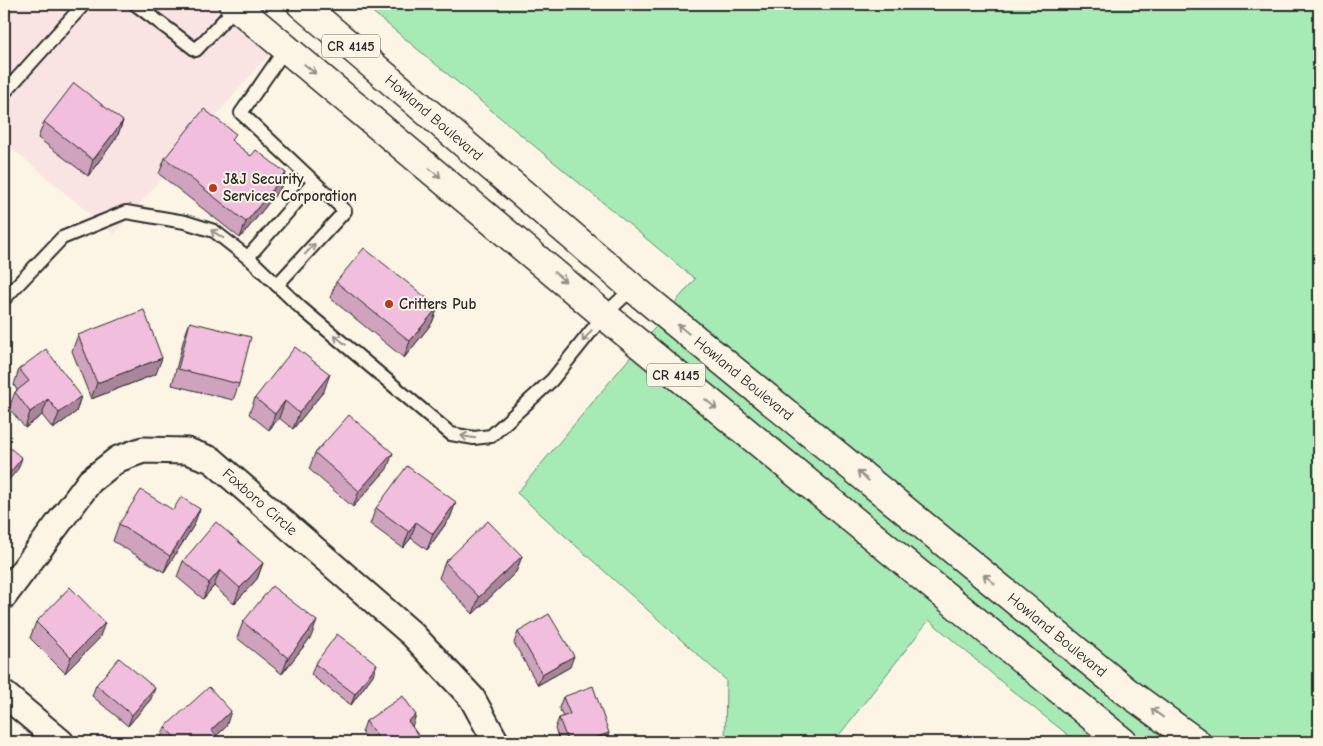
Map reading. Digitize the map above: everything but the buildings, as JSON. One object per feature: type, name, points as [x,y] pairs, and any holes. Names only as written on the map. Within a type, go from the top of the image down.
[{"type":"main road","name":"Howland Boulevard","points":[[301,4],[632,288],[1126,690],[1196,742]]},
{"type":"main road","name":"CR 4145","points":[[235,5],[604,315],[1123,742]]},
{"type":"street","name":"Foxboro Circle","points":[[4,596],[90,481],[118,459],[143,450],[187,451],[212,460],[412,634],[472,698],[496,742]]},
{"type":"street","points":[[4,694],[61,742]]},
{"type":"lane","points":[[4,93],[84,4]]},
{"type":"lane","points":[[135,4],[196,50],[235,5]]},
{"type":"lane","points":[[277,285],[345,211],[241,113],[286,48]]},
{"type":"lane","points":[[248,257],[314,182]]},
{"type":"lane","points":[[4,299],[62,238],[126,212],[185,222],[214,230],[248,257],[301,308],[451,434],[474,438],[491,436],[552,380],[604,315],[632,288]]},
{"type":"shaded area","points":[[4,4],[214,4],[271,52],[114,234],[4,142]]},
{"type":"green space","points":[[363,4],[1319,4],[1319,742],[1217,742],[1133,680],[673,305],[695,279]]},
{"type":"green space","points":[[658,324],[1175,742],[1143,742],[1103,711],[648,336]]},
{"type":"green space","points":[[632,355],[1102,742],[1077,742],[1010,689],[929,620],[836,739],[840,742],[725,742],[726,680],[517,493]]},
{"type":"place","name":"J&J Security Services Corporation","points":[[213,188]]},
{"type":"place","name":"Critters Pub","points":[[389,304]]}]
